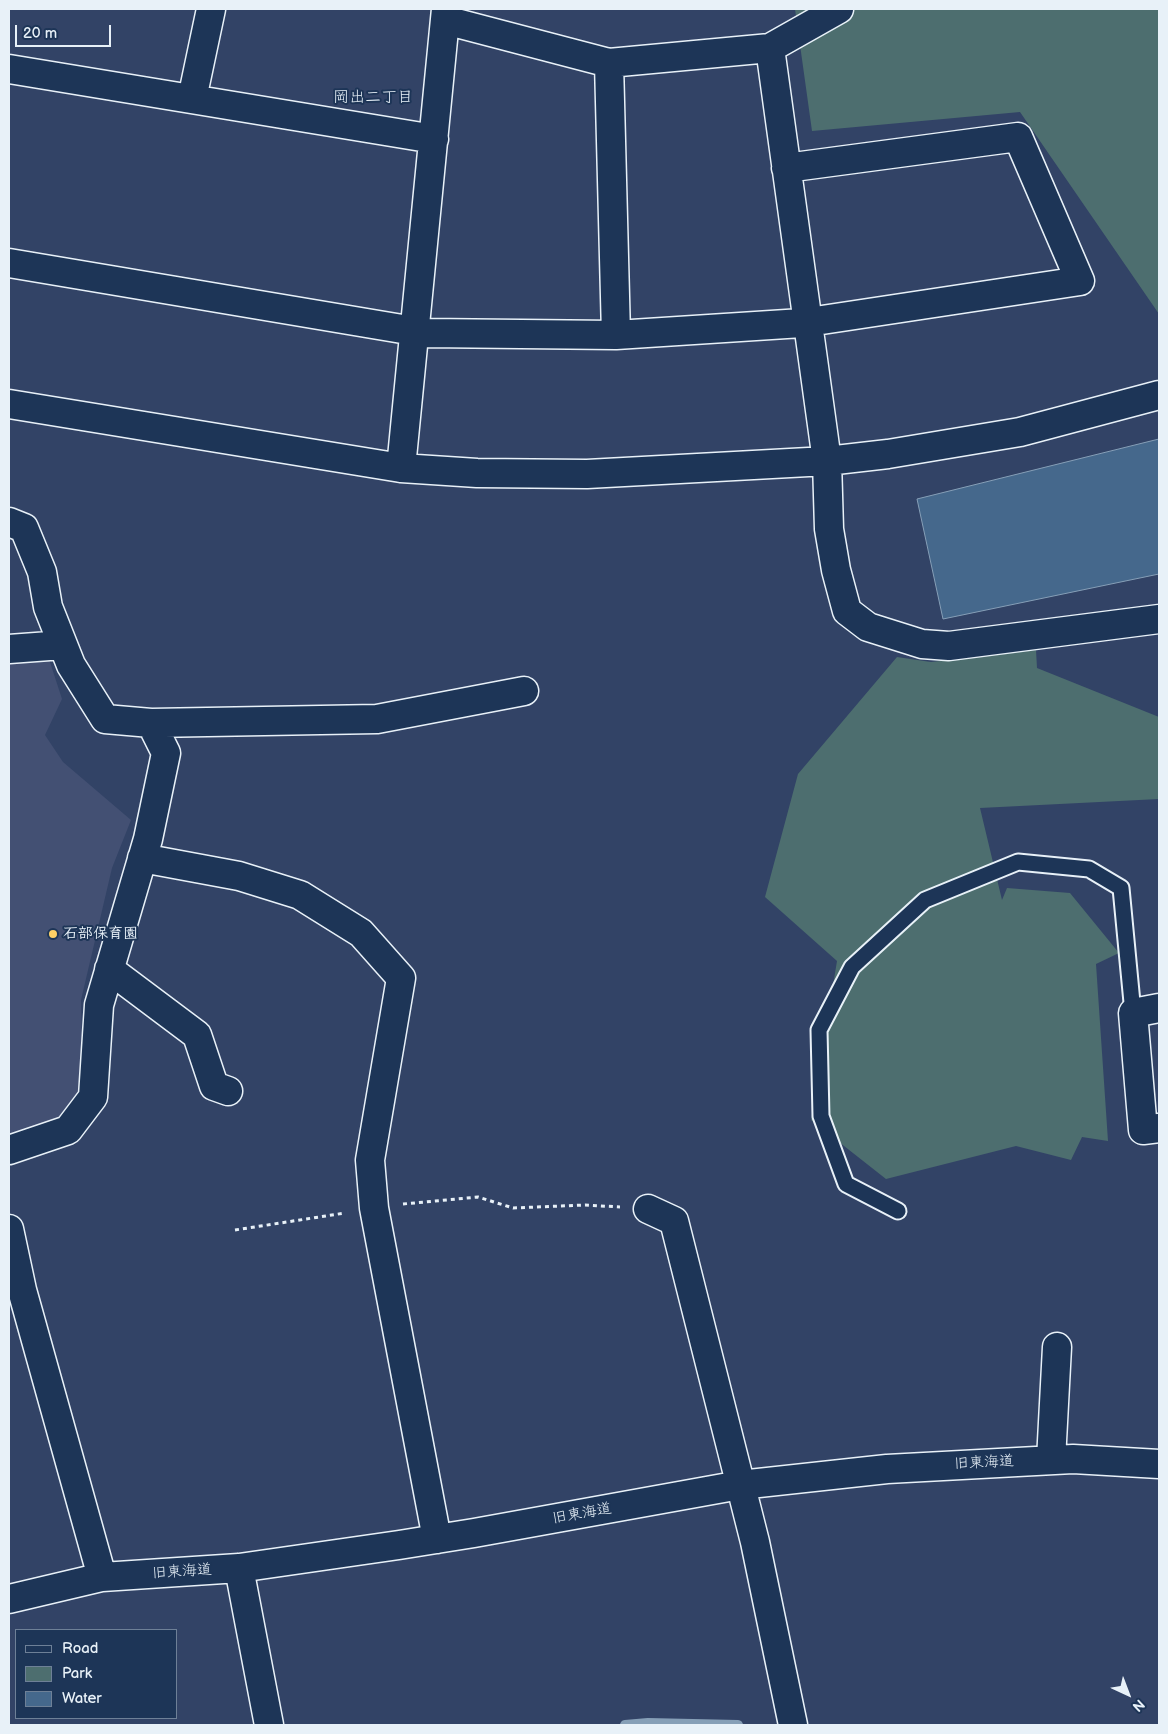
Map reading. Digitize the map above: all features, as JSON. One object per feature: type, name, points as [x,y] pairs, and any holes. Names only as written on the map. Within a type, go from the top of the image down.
[{"type":"street","points":[[192,99],[211,9]]},
{"type":"street","points":[[401,468],[446,14],[609,63],[770,48],[839,9]]},
{"type":"street","points":[[770,48],[827,461],[829,529],[836,570],[847,611],[868,627],[922,644],[949,646],[1159,618]]},
{"type":"street","points":[[609,63],[616,335]]},
{"type":"street","points":[[9,69],[434,139]]},
{"type":"street","points":[[9,263],[426,333],[616,335],[808,321],[1080,281],[1018,137],[786,168]]},
{"type":"street","points":[[9,404],[401,468],[477,473],[587,474],[827,461],[888,454],[1020,432],[1159,395]]},
{"type":"street","points":[[9,522],[24,528],[42,572],[48,607],[71,665],[105,719],[151,723],[377,719],[524,691]]},
{"type":"street","points":[[9,649],[63,645]]},
{"type":"street","points":[[9,1150],[68,1130],[93,1097],[99,1005],[148,839],[166,753],[151,723]]},
{"type":"street","points":[[142,858],[239,876],[300,895],[361,933],[402,978],[370,1160],[374,1208],[437,1539]]},
{"type":"street","points":[[109,969],[197,1035],[214,1086],[228,1092]]},
{"type":"street","points":[[1159,1008],[1133,1013],[1143,1130],[1159,1128]]},
{"type":"street","points":[[648,1209],[674,1221],[755,1542],[793,1725]]},
{"type":"street","points":[[9,1229],[15,1291],[102,1577]]},
{"type":"street","points":[[1051,1460],[1057,1346]]},
{"type":"street","name":"旧東海道","points":[[9,1598],[102,1577],[239,1568],[437,1539],[740,1485],[887,1469],[1073,1458],[1159,1464]]},
{"type":"street","points":[[239,1568],[269,1725]]},
{"type":"lane","points":[[898,1211],[846,1184],[821,1116],[819,1030],[852,967],[925,900],[1018,862],[1089,869],[1122,888],[1133,1013]]},
{"type":"path","points":[[235,1230],[374,1208],[478,1197],[513,1208],[585,1205],[648,1209]]},
{"type":"shaded area","name":"石部保育園","points":[[9,659],[49,659],[62,699],[45,735],[63,762],[131,820],[112,868],[81,1000],[83,1088],[55,1122],[9,1137]]},
{"type":"green space","points":[[795,9],[1159,9],[1159,314],[1020,112],[812,131]]},
{"type":"green space","points":[[1036,650],[1037,668],[1159,717],[1159,799],[980,808],[1002,900],[1007,888],[1070,893],[1119,953],[1096,964],[1108,1141],[1082,1137],[1071,1160],[1016,1146],[886,1179],[811,1120],[837,961],[765,897],[798,774],[897,657],[931,662]]},
{"type":"water","points":[[1159,439],[1159,574],[943,619],[917,499]]},
{"type":"waterway","points":[[625,1725],[648,1723],[738,1725]]},
{"type":"place","name":"石部保育園","points":[[53,934]]},
{"type":"district","name":"岡出二丁目","points":[[373,98]]}]
